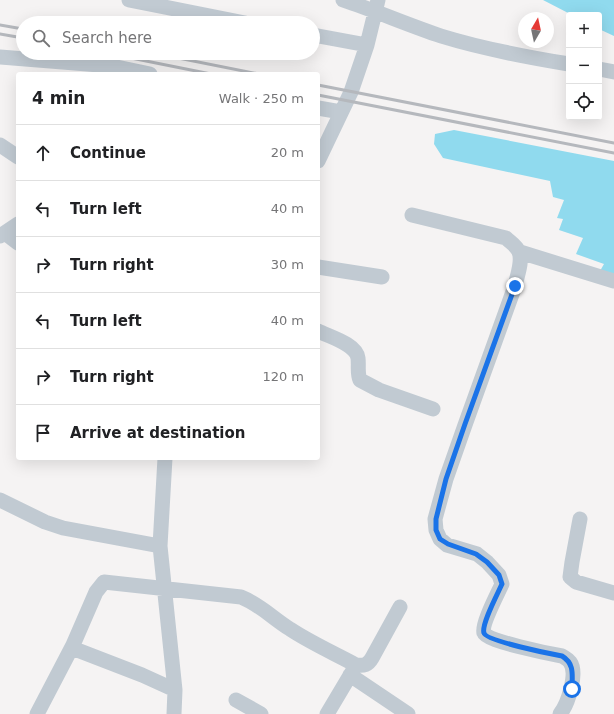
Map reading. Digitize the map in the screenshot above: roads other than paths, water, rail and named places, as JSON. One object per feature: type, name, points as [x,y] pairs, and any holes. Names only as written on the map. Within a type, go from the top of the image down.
[{"type":"street","points":[[129,0],[210,16]]},
{"type":"street","points":[[343,0],[377,5],[441,36],[517,56],[566,64]]},
{"type":"street","points":[[320,157],[351,92],[367,45],[377,5]]},
{"type":"street","points":[[320,36],[367,45]]},
{"type":"street","points":[[0,57],[16,58]]},
{"type":"street","points":[[37,60],[112,66],[138,72]]},
{"type":"street","points":[[602,70],[614,72]]},
{"type":"street","points":[[320,108],[341,112]]},
{"type":"street","points":[[0,145],[16,155]]},
{"type":"street","points":[[412,216],[506,238],[520,252],[614,280]]},
{"type":"street","points":[[8,231],[16,241]]},
{"type":"street","points":[[520,252],[520,263],[515,286],[446,479],[436,519],[436,530],[440,539],[448,544],[476,554],[487,562],[502,580],[502,584],[485,624],[484,633],[486,637],[513,645],[562,656],[570,661],[572,671],[572,689],[560,714]]},
{"type":"street","points":[[320,267],[382,277]]},
{"type":"street","points":[[320,332],[354,348],[358,357],[358,372],[360,380],[379,390],[434,409]]},
{"type":"street","points":[[165,460],[160,546],[175,690],[174,714]]},
{"type":"street","points":[[0,500],[45,522],[63,528],[160,546]]},
{"type":"street","points":[[580,520],[570,577],[576,582],[614,593]]},
{"type":"street","points":[[37,714],[72,648],[96,592],[104,582],[241,597],[250,601],[291,630],[353,670],[408,714]]},
{"type":"street","points":[[327,714],[353,670],[368,664],[400,607]]},
{"type":"street","points":[[72,648],[142,675],[175,690]]},
{"type":"street","points":[[236,700],[261,714]]},
{"type":"water","points":[[543,0],[614,0],[614,36],[602,30],[602,12],[566,12]]},
{"type":"water","points":[[454,130],[614,161],[614,275],[600,271],[604,264],[576,254],[583,238],[559,230],[563,219],[557,218],[564,200],[553,197],[550,181],[443,158],[434,144],[435,134]]},
{"type":"railway","points":[[0,25],[16,28]]},
{"type":"railway","points":[[0,34],[16,37]]},
{"type":"railway","points":[[141,60],[201,72]]},
{"type":"railway","points":[[188,60],[249,72]]},
{"type":"railway","points":[[320,85],[614,143]]},
{"type":"railway","points":[[320,95],[614,153]]}]
